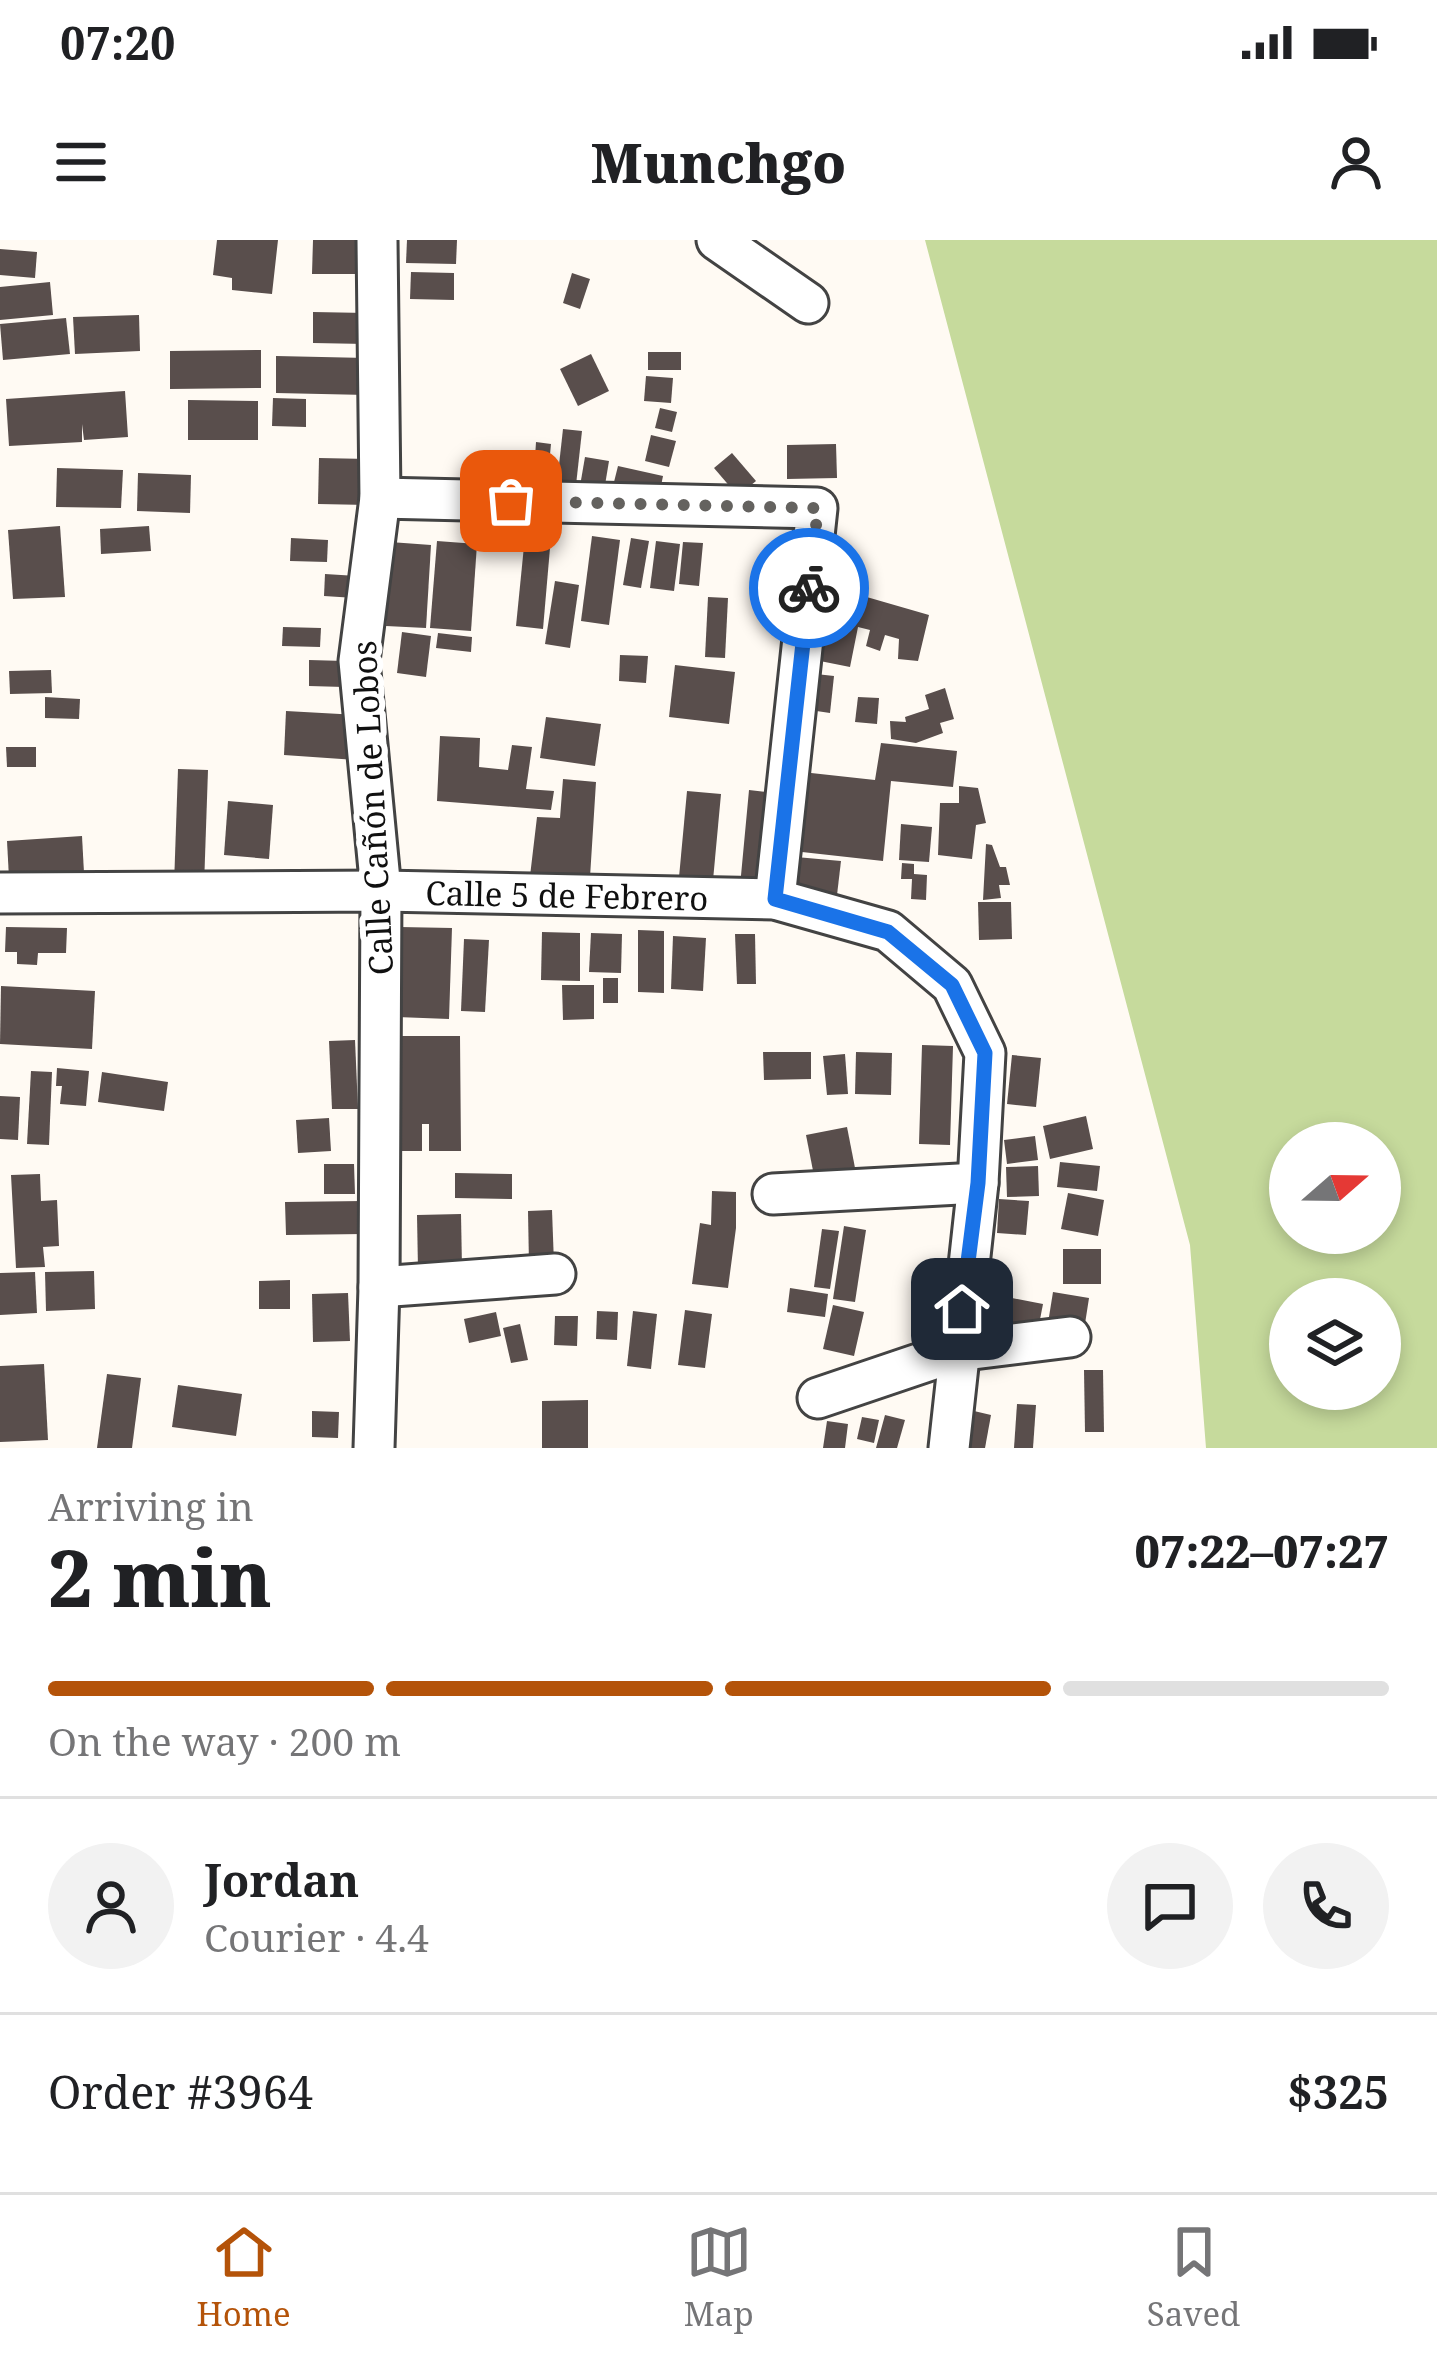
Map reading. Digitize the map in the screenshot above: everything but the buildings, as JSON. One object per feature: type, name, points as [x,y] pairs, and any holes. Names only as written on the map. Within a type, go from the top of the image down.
[{"type":"street","name":"Calle Cañón de Lobos","points":[[374,1448],[381,891],[358,661],[380,498],[377,240]]},
{"type":"street","points":[[717,240],[808,303]]},
{"type":"street","points":[[380,498],[818,508],[775,899]]},
{"type":"street","name":"Calle 5 de Febrero","points":[[0,893],[381,891],[775,899],[888,932],[952,985],[985,1053],[978,1183],[949,1448]]},
{"type":"street","points":[[773,1194],[978,1183]]},
{"type":"street","points":[[379,1287],[555,1274]]},
{"type":"street","points":[[818,1398],[957,1351],[1070,1336]]},
{"type":"green space","points":[[925,240],[1437,240],[1437,1448],[1206,1448],[1190,1245]]},
{"type":"way so far","points":[[511,501],[818,508],[809,588]]},
{"type":"route","points":[[809,588],[775,899],[888,932],[952,985],[985,1053],[978,1183],[962,1309]]}]
